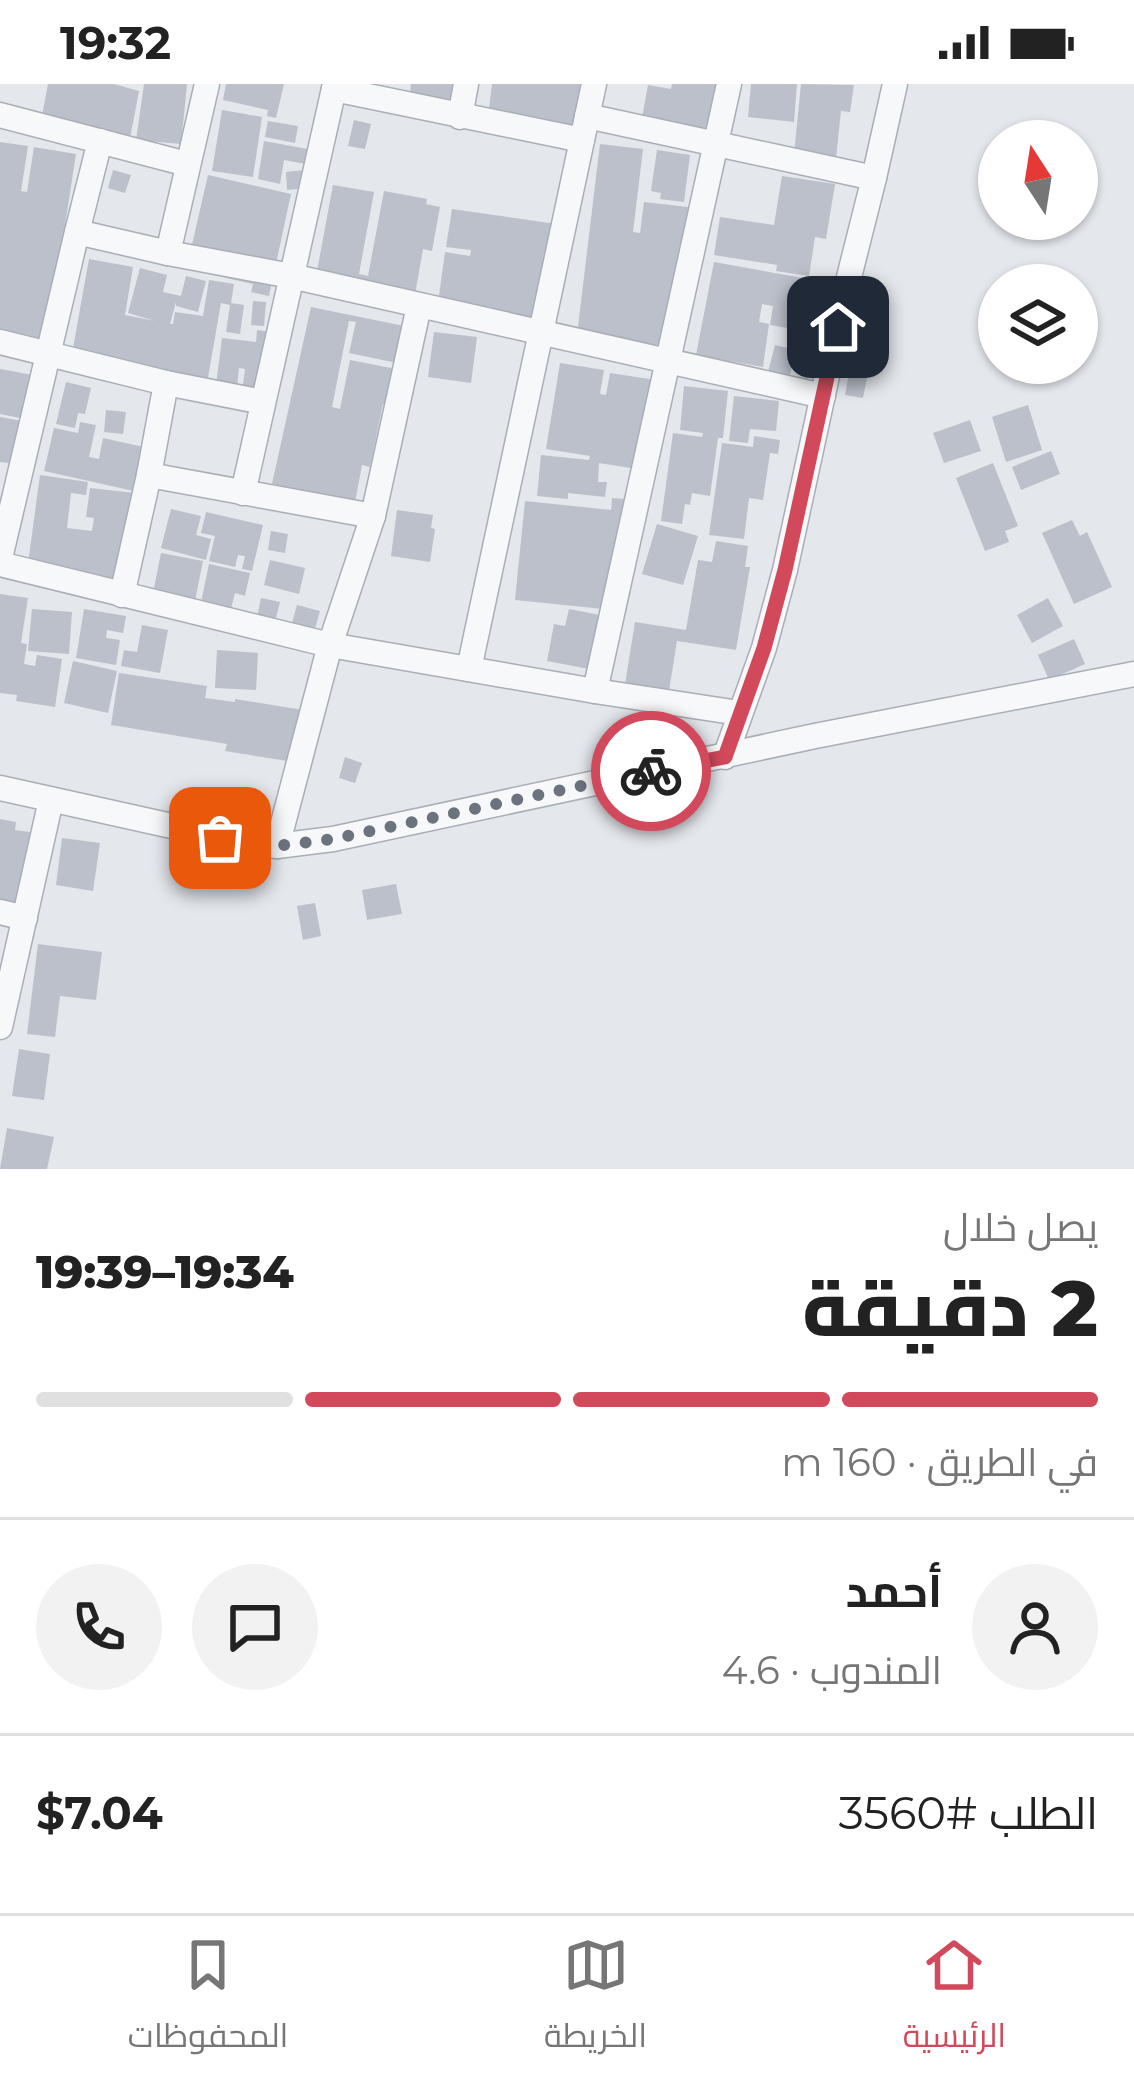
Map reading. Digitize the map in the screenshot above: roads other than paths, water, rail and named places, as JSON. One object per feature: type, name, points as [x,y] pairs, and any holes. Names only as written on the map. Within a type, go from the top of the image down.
[{"type":"street","points":[[168,254],[207,84]]},
{"type":"street","points":[[460,117],[466,84]]},
{"type":"street","points":[[469,668],[594,84]]},
{"type":"street","points":[[595,692],[729,84]]},
{"type":"street","points":[[725,757],[764,648],[785,570],[844,293],[895,84]]},
{"type":"street","points":[[243,493],[334,87],[460,117],[716,143],[874,178]]},
{"type":"street","points":[[0,115],[187,164]]},
{"type":"street","points":[[100,141],[0,561],[330,645],[739,713]]},
{"type":"street","points":[[76,232],[823,396]]},
{"type":"street","points":[[277,846],[330,645],[373,516],[419,306]]},
{"type":"street","points":[[0,341],[263,402]]},
{"type":"street","points":[[122,595],[166,382]]},
{"type":"street","points":[[149,475],[373,516]]},
{"type":"street","points":[[0,788],[182,830],[277,846],[333,839],[815,736],[1134,674]]},
{"type":"street","points":[[0,1027],[13,915],[51,800]]}]
